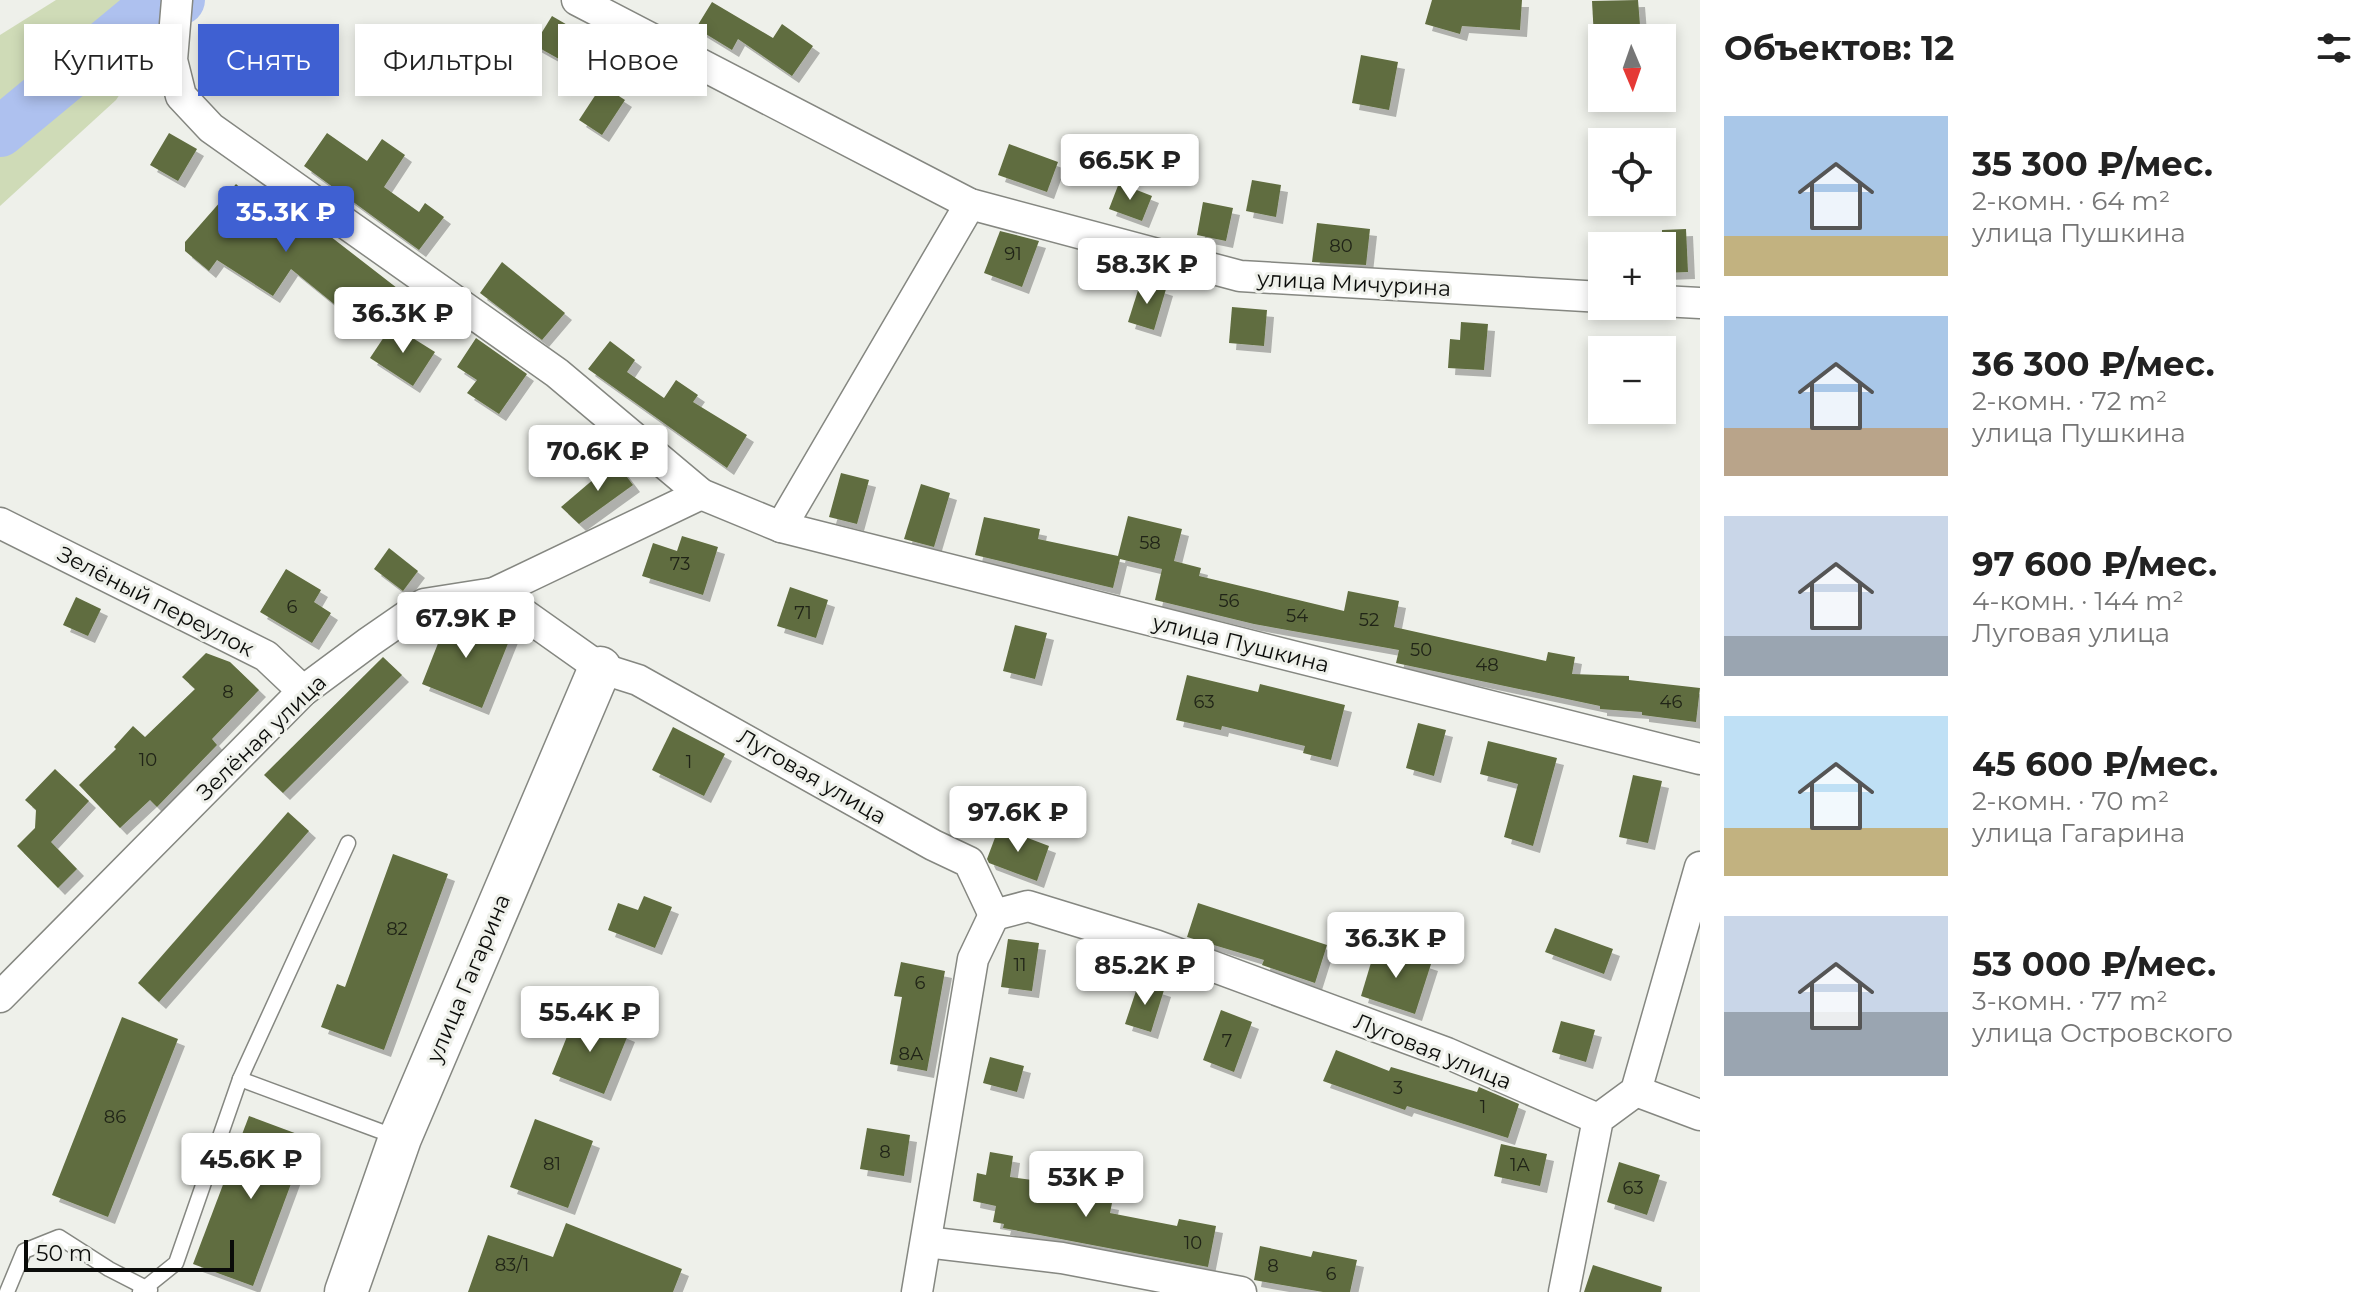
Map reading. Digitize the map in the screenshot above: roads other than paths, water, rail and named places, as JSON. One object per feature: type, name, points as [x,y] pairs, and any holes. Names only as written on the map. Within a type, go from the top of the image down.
[{"type":"street","name":"улица Пушкина","points":[[177,0],[172,60],[181,96],[211,128],[557,373],[701,494],[781,527],[1700,759]]},
{"type":"street","name":"улица Мичурина","points":[[577,0],[970,204],[1240,276],[1588,296]]},
{"type":"street","points":[[781,527],[970,204]]},
{"type":"street","points":[[1676,302],[1700,303]]},
{"type":"street","name":"Зелёная улица","points":[[0,997],[303,691],[424,604],[494,593],[701,494]]},
{"type":"street","name":"Зелёный переулок","points":[[0,523],[266,656],[303,691]]},
{"type":"street","name":"Луговая улица","points":[[494,593],[600,668],[638,680],[933,845],[969,862],[994,915],[1028,906],[1155,945],[1447,1053],[1598,1119]]},
{"type":"street","name":"улица Гагарина","points":[[346,1292],[400,1138],[600,668]]},
{"type":"street","points":[[1564,1292],[1598,1119],[1636,1091],[1700,867]]},
{"type":"street","points":[[917,1292],[973,959],[994,915]]},
{"type":"street","points":[[1636,1091],[1700,1115]]},
{"type":"street","points":[[926,1242],[1062,1258],[1241,1292]]},
{"type":"lane","points":[[7,1292],[24,1251],[59,1237],[147,1291],[176,1263],[240,1079],[348,843]]},
{"type":"lane","points":[[240,1079],[400,1138]]},
{"type":"waterway","points":[[0,132],[140,16],[180,0]]}]
